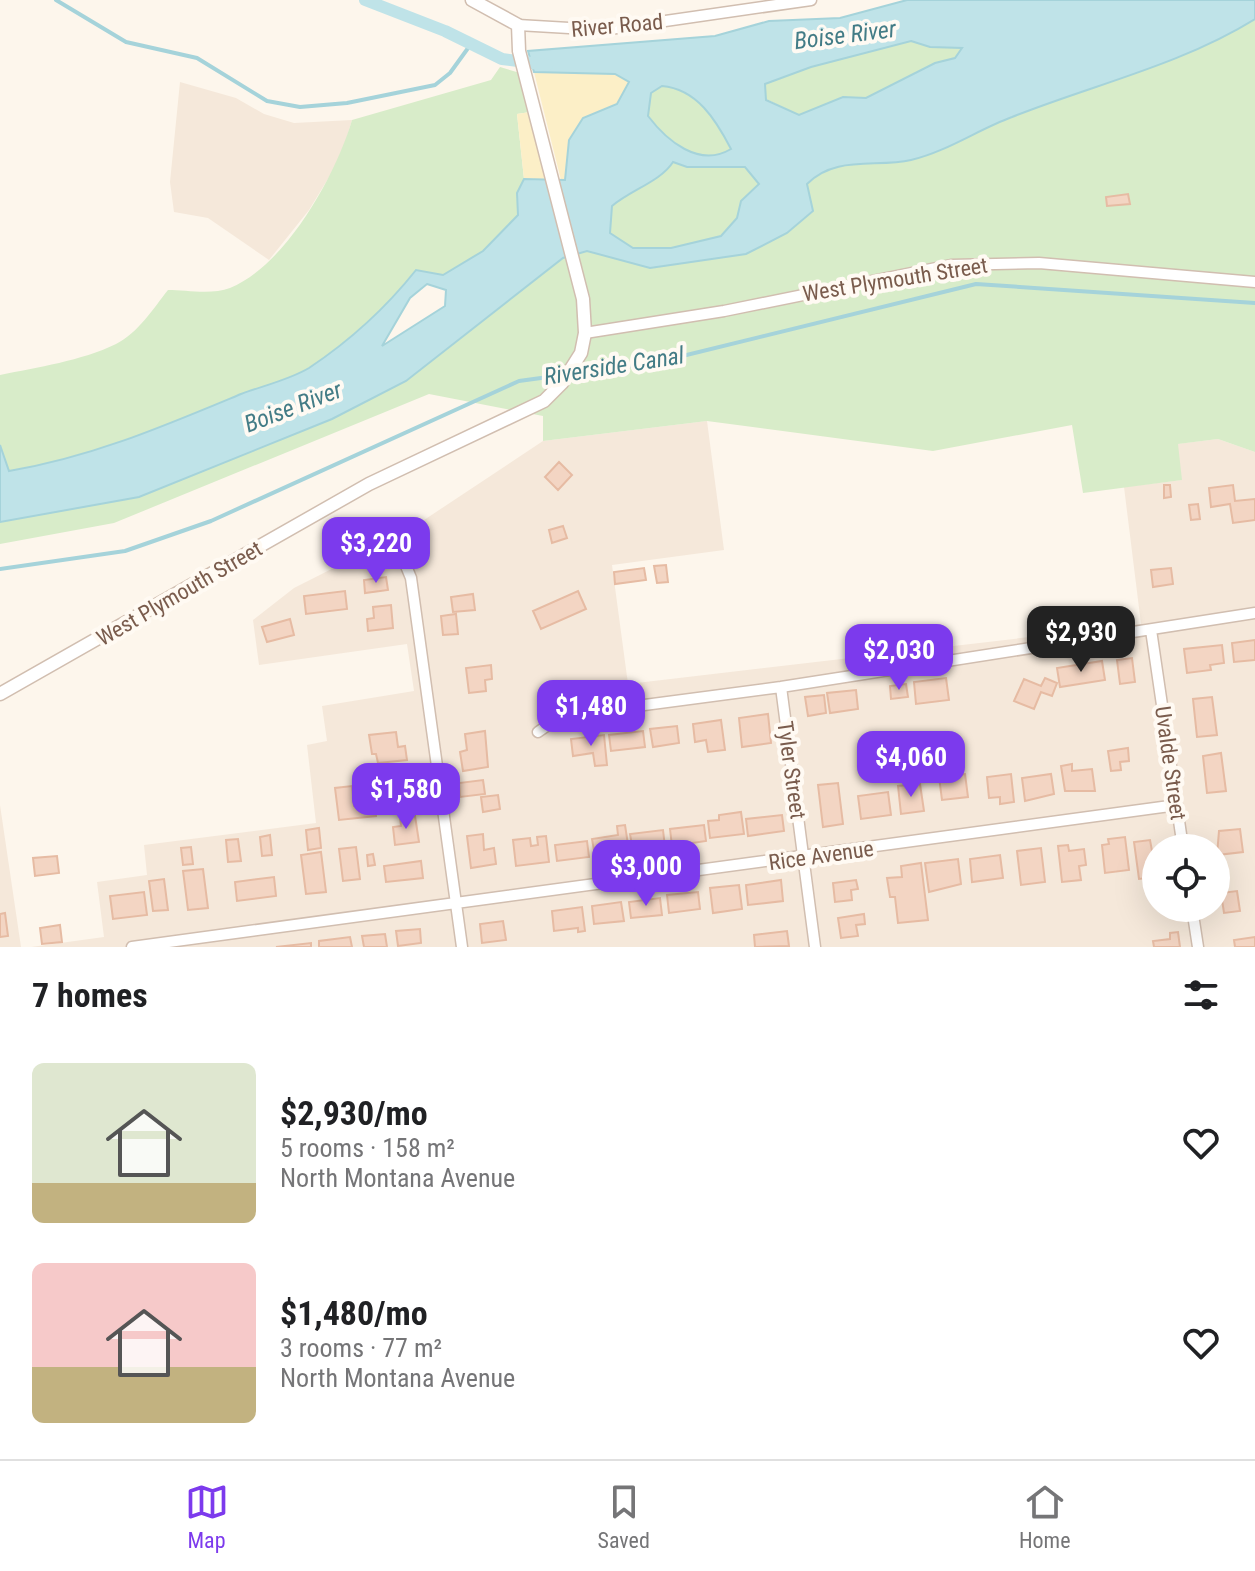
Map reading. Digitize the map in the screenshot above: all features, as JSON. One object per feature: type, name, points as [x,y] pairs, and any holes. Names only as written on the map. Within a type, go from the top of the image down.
[{"type":"street","points":[[472,0],[518,25]]},
{"type":"street","name":"River Road","points":[[518,25],[603,30],[811,0]]},
{"type":"street","name":"West Plymouth Street","points":[[0,694],[369,484],[544,401],[562,383],[572,369],[585,333],[583,299],[519,51],[518,25]]},
{"type":"street","name":"West Plymouth Street","points":[[585,333],[724,311],[951,265],[1039,263],[1255,282]]},
{"type":"street","points":[[397,544],[411,578],[462,947]]},
{"type":"street","points":[[538,732],[561,716],[781,687],[1255,613]]},
{"type":"street","name":"Uvalde Street","points":[[1151,630],[1181,834]]},
{"type":"street","name":"Tyler Street","points":[[781,687],[815,947]]},
{"type":"street","name":"Rice Avenue","points":[[132,947],[1177,805]]},
{"type":"street","points":[[1194,922],[1198,947]]},
{"type":"shaded area","points":[[180,82],[236,98],[264,114],[294,123],[352,120],[340,159],[309,210],[269,260],[208,218],[174,212],[170,182]]},
{"type":"shaded area","points":[[707,421],[724,550],[612,565],[628,684],[1141,624],[1124,487],[1181,480],[1177,444],[1218,439],[1255,452],[1255,947],[31,947],[104,937],[97,882],[147,875],[144,845],[316,823],[307,745],[327,741],[322,706],[414,691],[407,644],[259,665],[253,620],[294,588],[409,530],[543,441]]},
{"type":"shaded area","points":[[0,805],[21,947],[0,947]]},
{"type":"green space","points":[[1255,19],[1255,452],[1218,439],[1178,444],[1182,480],[1083,493],[1072,425],[933,451],[707,421],[543,441],[543,416],[429,394],[114,523],[0,544],[0,522],[139,497],[223,462],[563,258],[587,251],[650,268],[746,254],[792,197],[819,172],[841,165],[899,162],[937,152],[1011,117],[1166,62]]},
{"type":"green space","points":[[911,41],[930,47],[962,47],[955,58],[935,63],[866,99],[843,97],[799,115],[766,99],[765,84],[811,67]]},
{"type":"green space","points":[[500,67],[520,73],[530,112],[517,114],[524,179],[517,193],[518,215],[483,251],[443,275],[416,270],[367,324],[301,372],[127,439],[69,458],[9,471],[0,445],[0,375],[74,359],[116,344],[138,327],[168,290],[223,290],[251,276],[270,260],[306,216],[334,166],[352,120],[491,80]]},
{"type":"green space","points":[[662,86],[685,93],[704,108],[731,150],[719,155],[696,154],[664,134],[648,116],[651,93]]},
{"type":"green space","points":[[673,162],[745,167],[760,184],[741,201],[737,218],[721,236],[671,248],[633,248],[610,233],[612,206],[661,175]]},
{"type":"sand","points":[[534,72],[615,74],[630,82],[617,104],[583,118],[566,165],[565,180],[561,180]]},
{"type":"sand","points":[[530,112],[547,180],[524,179],[517,114]]},
{"type":"water","name":"Boise River","points":[[907,0],[1255,0],[1255,19],[1167,62],[1042,105],[925,156],[830,169],[807,184],[813,211],[787,233],[746,254],[650,268],[587,251],[563,258],[406,381],[332,419],[139,497],[0,522],[0,445],[9,471],[69,458],[184,418],[301,372],[367,323],[416,270],[443,275],[483,251],[518,215],[517,193],[524,179],[565,180],[569,140],[583,118],[617,104],[629,82],[615,74],[534,72],[528,51],[715,36],[769,21],[840,18]],"holes":[[[911,41],[930,47],[962,48],[955,58],[935,63],[866,98],[843,97],[799,115],[766,100],[765,84],[811,67]],[[662,86],[685,93],[712,117],[731,149],[719,154],[696,154],[674,142],[648,116],[651,93]],[[673,162],[687,167],[745,167],[759,184],[741,201],[737,218],[721,236],[671,248],[633,248],[610,233],[612,206],[668,169]],[[427,284],[446,290],[445,306],[382,346],[410,298]]]},
{"type":"building","points":[[1128,194],[1130,204],[1107,206],[1106,197]]},
{"type":"building","points":[[559,462],[572,475],[558,490],[545,477]]},
{"type":"building","points":[[1164,485],[1170,485],[1171,497],[1164,498]]},
{"type":"building","points":[[1233,485],[1235,501],[1255,499],[1255,520],[1233,523],[1230,504],[1211,507],[1209,488]]},
{"type":"building","points":[[1198,504],[1200,519],[1191,520],[1189,505]]},
{"type":"building","points":[[563,526],[567,538],[552,543],[549,530]]},
{"type":"building","points":[[666,565],[668,582],[657,583],[654,566]]},
{"type":"building","points":[[644,568],[646,580],[615,584],[614,572]]},
{"type":"building","points":[[1171,568],[1173,584],[1153,587],[1151,570]]},
{"type":"building","points":[[386,577],[388,590],[365,593],[364,580]]},
{"type":"building","points":[[345,591],[347,609],[306,614],[304,596]]},
{"type":"building","points":[[578,591],[586,609],[541,629],[533,611]]},
{"type":"building","points":[[473,594],[475,610],[453,612],[451,597]]},
{"type":"building","points":[[391,605],[393,628],[368,631],[367,619],[374,618],[373,607]]},
{"type":"building","points":[[456,614],[458,634],[443,635],[441,616]]},
{"type":"building","points":[[290,619],[294,635],[267,642],[262,627]]},
{"type":"building","points":[[1255,640],[1255,660],[1234,662],[1232,643]]},
{"type":"building","points":[[1222,645],[1224,663],[1210,665],[1211,670],[1187,673],[1184,649]]},
{"type":"building","points":[[1132,658],[1135,682],[1120,684],[1117,660]]},
{"type":"building","points":[[1102,661],[1105,680],[1060,687],[1057,668]]},
{"type":"building","points":[[491,665],[492,679],[485,680],[486,691],[469,693],[466,668]]},
{"type":"building","points":[[946,678],[949,700],[916,704],[914,682]]},
{"type":"building","points":[[1045,678],[1057,683],[1052,696],[1041,692],[1034,709],[1014,701],[1024,679],[1041,686]]},
{"type":"building","points":[[906,684],[908,697],[891,699],[890,686]]},
{"type":"building","points":[[856,690],[858,709],[830,713],[827,693]]},
{"type":"building","points":[[824,695],[826,713],[808,716],[805,697]]},
{"type":"building","points":[[1212,697],[1217,735],[1197,737],[1193,699]]},
{"type":"building","points":[[768,714],[771,743],[742,747],[739,718]]},
{"type":"building","points":[[721,720],[725,750],[708,752],[706,740],[695,742],[693,724]]},
{"type":"building","points":[[677,726],[679,743],[653,747],[650,729]]},
{"type":"building","points":[[485,731],[488,767],[463,771],[460,752],[467,750],[465,734]]},
{"type":"building","points":[[643,731],[645,747],[611,751],[609,735]]},
{"type":"building","points":[[396,732],[398,747],[405,746],[407,760],[378,763],[376,754],[372,754],[369,735]]},
{"type":"building","points":[[604,735],[607,765],[595,766],[593,753],[573,756],[571,739]]},
{"type":"building","points":[[1128,748],[1129,761],[1120,762],[1121,770],[1111,771],[1108,751]]},
{"type":"building","points":[[1221,753],[1226,791],[1207,793],[1203,756]]},
{"type":"building","points":[[916,757],[921,769],[902,772],[900,759]]},
{"type":"building","points":[[1072,764],[1072,771],[1092,769],[1095,791],[1065,791],[1061,766]]},
{"type":"building","points":[[965,774],[968,797],[942,800],[939,777]]},
{"type":"building","points":[[1011,774],[1014,802],[1000,804],[1000,797],[989,798],[987,777]]},
{"type":"building","points":[[1051,774],[1054,794],[1025,801],[1022,778]]},
{"type":"building","points":[[483,780],[485,794],[460,797],[459,783]]},
{"type":"building","points":[[838,783],[843,824],[823,827],[818,785]]},
{"type":"building","points":[[920,784],[924,811],[901,814],[898,786]]},
{"type":"building","points":[[352,786],[354,806],[375,804],[376,816],[339,820],[335,788]]},
{"type":"building","points":[[403,787],[406,807],[388,809],[385,789]]},
{"type":"building","points":[[888,792],[891,815],[861,819],[858,796]]},
{"type":"building","points":[[498,795],[500,809],[483,812],[481,797]]},
{"type":"building","points":[[741,812],[744,834],[710,838],[708,821],[719,820],[719,815]]},
{"type":"building","points":[[782,815],[784,831],[748,836],[746,819]]},
{"type":"building","points":[[415,816],[419,842],[395,845],[393,827],[401,826],[400,817]]},
{"type":"building","points":[[625,825],[629,851],[595,856],[592,839],[618,835],[617,826]]},
{"type":"building","points":[[704,825],[706,841],[672,846],[670,829]]},
{"type":"building","points":[[319,828],[321,848],[308,850],[306,830]]},
{"type":"building","points":[[1240,829],[1243,852],[1230,854],[1230,834],[1219,834],[1219,831]]},
{"type":"building","points":[[663,830],[665,847],[633,851],[630,834]]},
{"type":"building","points":[[483,834],[484,850],[494,848],[496,864],[471,868],[467,836]]},
{"type":"building","points":[[270,835],[272,855],[262,856],[260,837]]},
{"type":"building","points":[[546,836],[549,862],[516,866],[513,840],[530,838],[531,846],[538,845],[537,837]]},
{"type":"building","points":[[1125,837],[1129,870],[1105,873],[1102,845],[1109,844],[1108,839]]},
{"type":"building","points":[[238,839],[241,861],[228,862],[226,840]]},
{"type":"building","points":[[587,841],[589,857],[557,861],[555,845]]},
{"type":"building","points":[[1142,841],[1142,879],[1139,879],[1134,842]]},
{"type":"building","points":[[1068,845],[1069,851],[1084,849],[1086,865],[1079,866],[1081,880],[1062,882],[1058,846]]},
{"type":"building","points":[[191,847],[193,864],[183,865],[181,848]]},
{"type":"building","points":[[356,847],[360,879],[343,881],[339,849]]},
{"type":"building","points":[[1041,848],[1045,882],[1021,885],[1017,851]]},
{"type":"building","points":[[321,852],[326,892],[306,894],[301,855]]},
{"type":"building","points":[[373,854],[375,865],[368,866],[367,855]]},
{"type":"building","points":[[1000,855],[1003,878],[972,882],[970,859]]},
{"type":"building","points":[[57,856],[59,873],[35,876],[33,858]]},
{"type":"building","points":[[958,859],[961,884],[929,892],[925,863]]},
{"type":"building","points":[[421,861],[423,878],[386,882],[384,866]]},
{"type":"building","points":[[921,863],[928,920],[898,923],[895,897],[890,897],[887,878],[902,877],[901,866]]},
{"type":"building","points":[[203,869],[208,908],[188,910],[183,871]]},
{"type":"building","points":[[274,877],[276,896],[237,901],[235,882]]},
{"type":"building","points":[[164,879],[168,910],[153,911],[149,881]]},
{"type":"building","points":[[781,880],[783,901],[748,905],[746,885]]},
{"type":"building","points":[[856,880],[858,889],[851,890],[852,900],[835,902],[833,883]]},
{"type":"building","points":[[739,885],[742,909],[713,913],[710,888]]},
{"type":"building","points":[[1237,891],[1240,911],[1230,912],[1230,892]]},
{"type":"building","points":[[144,892],[147,915],[113,919],[110,896]]},
{"type":"building","points":[[698,892],[700,909],[669,913],[667,895]]},
{"type":"building","points":[[660,898],[662,915],[631,918],[629,902]]},
{"type":"building","points":[[621,902],[624,921],[594,924],[592,906]]},
{"type":"building","points":[[582,907],[585,931],[578,932],[578,928],[554,931],[552,911]]},
{"type":"building","points":[[5,913],[8,936],[0,937],[0,914]]},
{"type":"building","points":[[864,914],[865,924],[856,925],[858,936],[841,938],[838,918]]},
{"type":"building","points":[[503,921],[506,940],[482,943],[480,924]]},
{"type":"building","points":[[60,925],[62,942],[42,944],[40,928]]},
{"type":"building","points":[[420,929],[421,943],[398,946],[396,931]]},
{"type":"building","points":[[787,931],[789,946],[755,947],[754,935]]},
{"type":"building","points":[[1178,932],[1180,947],[1154,947],[1153,941],[1170,939],[1170,933]]},
{"type":"building","points":[[385,934],[387,947],[364,947],[362,936]]},
{"type":"building","points":[[350,937],[352,947],[319,947],[319,941]]},
{"type":"building","points":[[1255,937],[1255,947],[1235,947],[1234,940]]},
{"type":"building","points":[[311,943],[311,947],[276,947]]},
{"type":"waterway","points":[[56,0],[126,42],[197,58],[267,101],[300,107],[347,103],[435,85],[450,73],[471,44]]},
{"type":"waterway","points":[[365,0],[445,31],[502,59],[547,65]]},
{"type":"waterway","name":"Riverside Canal","points":[[0,569],[125,551],[211,521],[519,381],[658,362],[976,284],[1255,303]]}]
